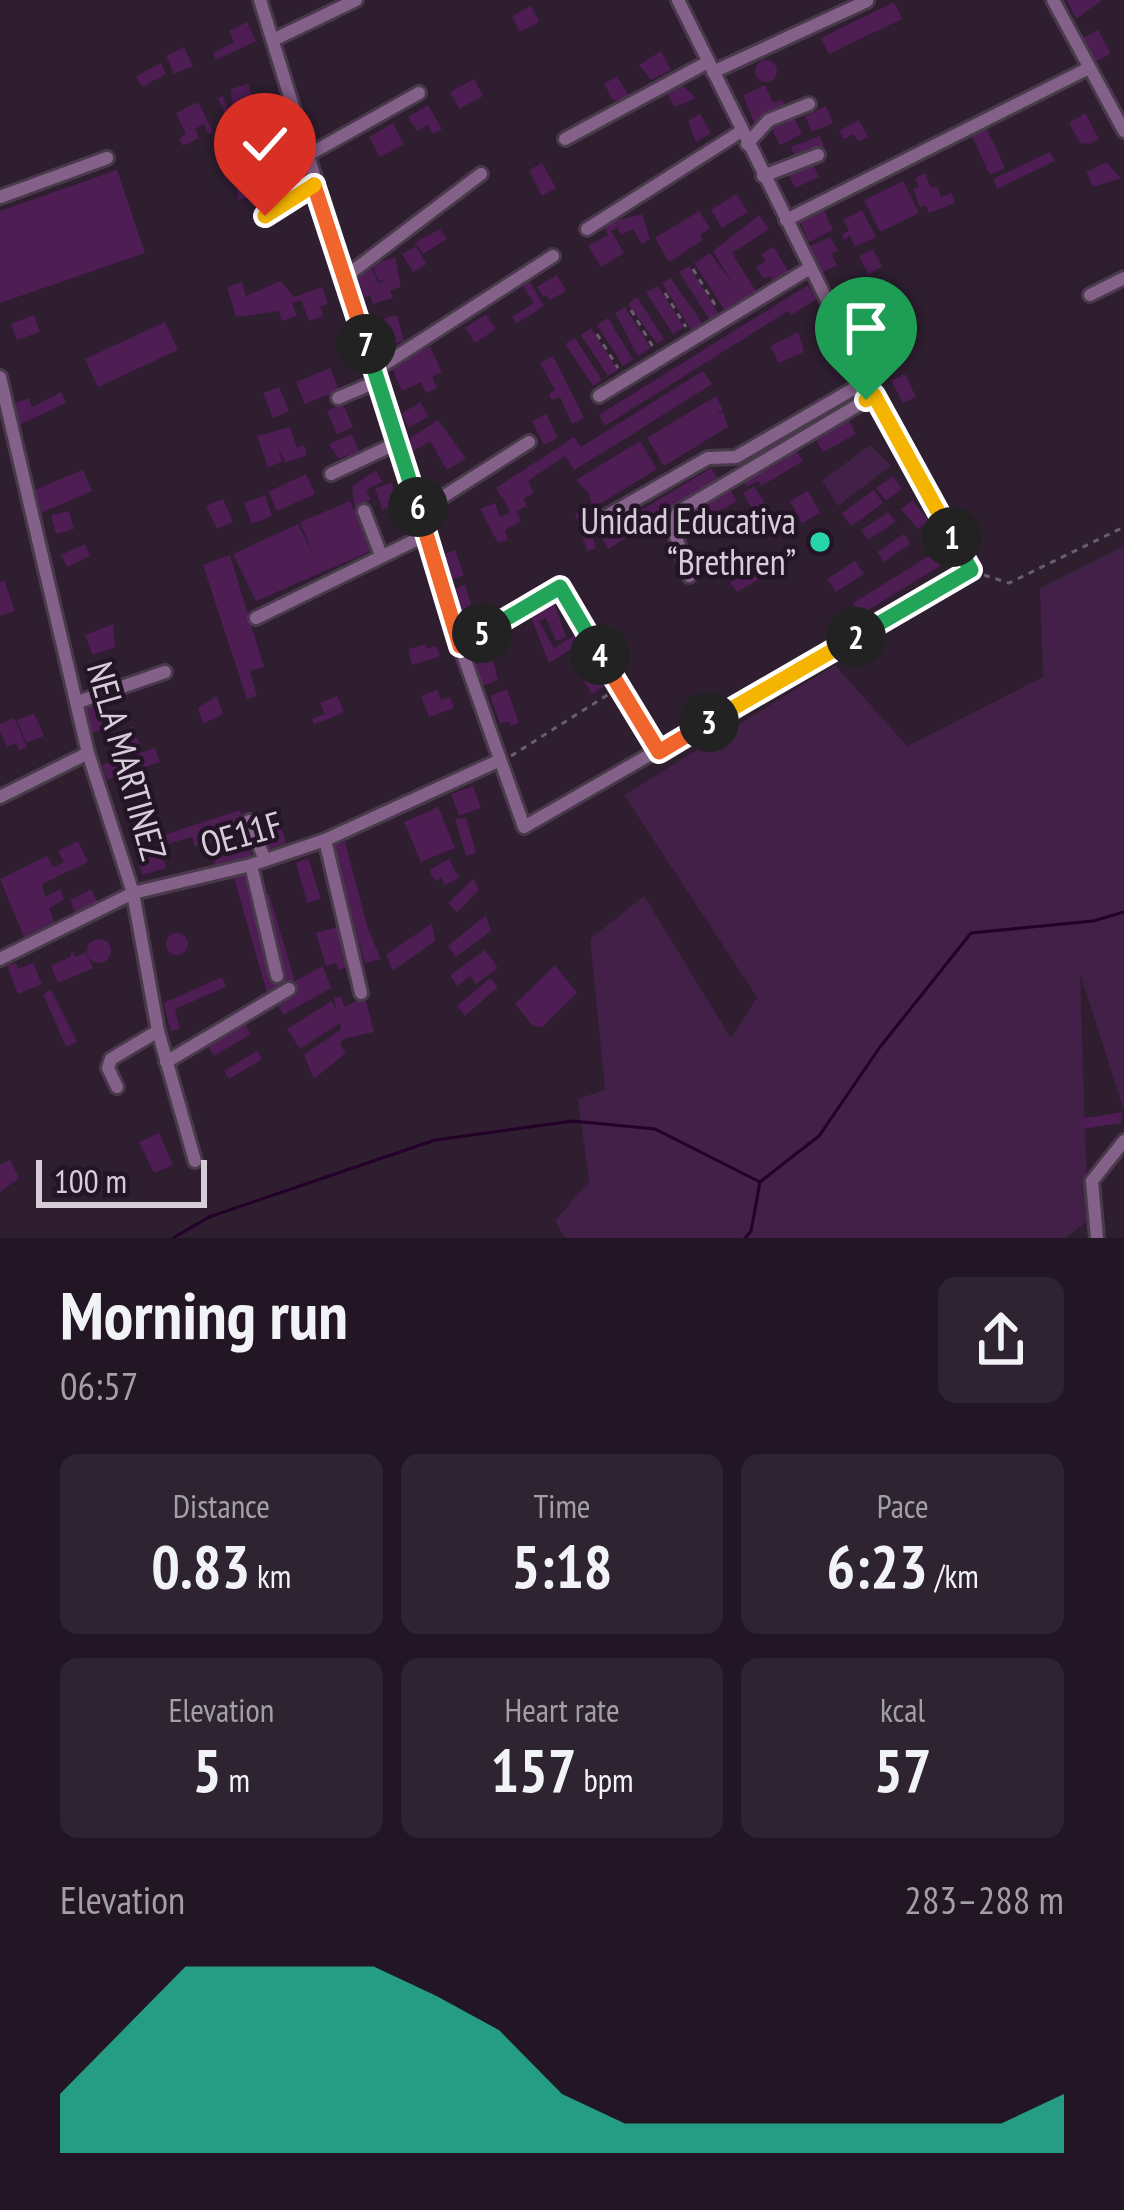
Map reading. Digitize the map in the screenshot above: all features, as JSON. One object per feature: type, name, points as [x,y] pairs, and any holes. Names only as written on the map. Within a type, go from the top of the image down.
[{"type":"street","points":[[260,0],[460,646],[524,827],[971,570],[874,395],[679,0]]},
{"type":"street","points":[[272,40],[356,0]]},
{"type":"street","points":[[1053,0],[1124,131]]},
{"type":"street","points":[[565,139],[710,67],[867,1]]},
{"type":"street","points":[[786,220],[1089,68]]},
{"type":"street","points":[[308,155],[419,93]]},
{"type":"street","points":[[587,229],[769,119],[809,104]]},
{"type":"street","points":[[763,176],[818,155]]},
{"type":"street","points":[[0,197],[107,158]]},
{"type":"street","points":[[345,277],[481,174]]},
{"type":"street","points":[[265,216],[316,184]]},
{"type":"street","points":[[338,398],[553,256]]},
{"type":"street","points":[[599,396],[810,268]]},
{"type":"street","points":[[1090,296],[1124,278]]},
{"type":"street","name":"NELA MARTINEZ","points":[[0,377],[4,414],[88,753],[133,893],[158,1031],[195,1161]]},
{"type":"street","points":[[598,521],[708,458],[736,457],[867,381]]},
{"type":"street","points":[[689,576],[673,528],[678,512],[874,395]]},
{"type":"street","points":[[419,512],[529,442]]},
{"type":"street","points":[[331,474],[398,443]]},
{"type":"street","points":[[364,511],[381,555]]},
{"type":"street","points":[[256,618],[426,535]]},
{"type":"street","points":[[460,646],[560,587],[659,752]]},
{"type":"street","points":[[78,702],[165,671]]},
{"type":"street","points":[[0,797],[88,753]]},
{"type":"street","name":"OE11F","points":[[0,958],[133,893],[325,840],[499,761]]},
{"type":"street","points":[[249,821],[277,976]]},
{"type":"street","points":[[325,840],[361,993]]},
{"type":"street","points":[[166,1062],[289,988]]},
{"type":"street","points":[[118,1088],[108,1068],[111,1059],[158,1031]]},
{"type":"street","points":[[1097,1238],[1092,1181],[1124,1142]]},
{"type":"path","points":[[694,269],[725,320]]},
{"type":"path","points":[[665,293],[693,339]]},
{"type":"path","points":[[631,310],[660,359]]},
{"type":"path","points":[[597,334],[625,380]]},
{"type":"path","points":[[971,570],[1010,583],[1124,527]]},
{"type":"path","points":[[499,761],[528,749],[617,688]]},
{"type":"shaded area","points":[[870,445],[891,466],[838,506],[822,481]]},
{"type":"shaded area","points":[[1124,546],[1124,1111],[1080,973],[1088,1221],[1065,1238],[565,1238],[555,1221],[589,1181],[578,1099],[605,1090],[590,939],[644,896],[731,1038],[757,997],[624,795],[835,665],[907,746],[1043,677],[1040,588]]},
{"type":"building","points":[[1067,0],[1102,0],[1076,19]]},
{"type":"building","points":[[894,2],[902,19],[829,54],[821,38]]},
{"type":"building","points":[[531,6],[539,22],[520,32],[512,16]]},
{"type":"building","points":[[247,22],[256,41],[216,60],[213,53],[234,42],[229,31]]},
{"type":"building","points":[[1098,30],[1111,54],[1095,62],[1083,38]]},
{"type":"building","points":[[184,47],[193,66],[174,74],[166,56]]},
{"type":"building","points":[[661,51],[671,70],[651,80],[639,65]]},
{"type":"building","points":[[766,60],[777,71],[766,82],[755,71]]},
{"type":"building","points":[[161,63],[166,74],[142,87],[136,76]]},
{"type":"building","points":[[617,76],[629,96],[613,100],[604,84]]},
{"type":"building","points":[[474,79],[483,96],[459,109],[450,92]]},
{"type":"building","points":[[248,84],[252,95],[244,97],[250,115],[229,123],[218,98],[223,96],[228,108],[232,106],[231,89]]},
{"type":"building","points":[[765,85],[773,103],[782,99],[786,109],[755,125],[743,95]]},
{"type":"building","points":[[683,86],[696,98],[675,107],[667,94]]},
{"type":"building","points":[[198,102],[213,132],[208,134],[204,124],[195,129],[199,138],[183,146],[179,138],[186,134],[176,113]]},
{"type":"building","points":[[428,105],[442,129],[433,134],[428,125],[417,131],[408,117]]},
{"type":"building","points":[[826,106],[833,123],[812,132],[805,116]]},
{"type":"building","points":[[1085,113],[1099,139],[1089,144],[1080,143],[1069,123]]},
{"type":"building","points":[[700,114],[711,133],[696,142],[688,121]]},
{"type":"building","points":[[792,114],[802,134],[780,145],[770,125]]},
{"type":"building","points":[[859,120],[868,137],[858,142],[854,134],[844,139],[839,131]]},
{"type":"building","points":[[393,123],[404,144],[380,157],[369,137]]},
{"type":"building","points":[[259,128],[265,145],[247,151],[241,135]]},
{"type":"building","points":[[987,129],[1005,168],[990,175],[972,136]]},
{"type":"building","points":[[820,136],[824,147],[796,159],[791,147]]},
{"type":"building","points":[[1050,152],[1055,161],[997,189],[993,179]]},
{"type":"building","points":[[811,161],[819,177],[795,188],[787,172]]},
{"type":"building","points":[[1106,162],[1121,178],[1093,187],[1086,172]]},
{"type":"building","points":[[542,163],[556,188],[542,196],[529,170]]},
{"type":"building","points":[[117,170],[145,253],[0,303],[0,211]]},
{"type":"building","points":[[246,170],[254,196],[238,200],[236,173]]},
{"type":"building","points":[[925,173],[931,188],[937,186],[941,197],[951,193],[955,203],[929,213],[926,205],[920,207],[913,189],[919,187],[915,178]]},
{"type":"building","points":[[903,181],[919,213],[880,232],[864,200]]},
{"type":"building","points":[[736,194],[748,212],[722,228],[711,210]]},
{"type":"building","points":[[823,208],[833,230],[809,242],[799,220]]},
{"type":"building","points":[[862,210],[876,237],[855,247],[850,236],[844,240],[842,234],[849,231],[843,220]]},
{"type":"building","points":[[699,211],[710,228],[700,235],[703,240],[669,262],[655,238]]},
{"type":"building","points":[[642,214],[650,239],[642,244],[633,229],[621,235],[617,228],[611,231],[624,253],[601,267],[588,246],[608,235],[602,224]]},
{"type":"building","points":[[759,215],[769,229],[732,253],[757,293],[726,312],[694,263],[710,253],[733,284],[713,251]]},
{"type":"building","points":[[440,229],[447,239],[423,254],[415,242]]},
{"type":"building","points":[[830,237],[838,251],[831,254],[837,265],[822,273],[809,247]]},
{"type":"building","points":[[416,246],[427,264],[413,272],[402,254]]},
{"type":"building","points":[[774,247],[789,273],[774,283],[770,276],[764,279],[756,267],[766,261],[761,254]]},
{"type":"building","points":[[873,249],[882,267],[868,274],[859,256]]},
{"type":"building","points":[[395,257],[401,287],[390,290],[393,298],[373,304],[370,295],[364,298],[356,274],[372,269],[381,291],[378,283],[388,280],[378,281],[372,265]]},
{"type":"building","points":[[689,266],[720,316],[711,322],[679,272]]},
{"type":"building","points":[[557,275],[566,291],[550,300],[543,297],[537,287]]},
{"type":"building","points":[[527,277],[544,306],[516,324],[512,317],[534,303],[520,282]]},
{"type":"building","points":[[671,278],[704,326],[693,333],[662,283]]},
{"type":"building","points":[[281,281],[294,297],[322,287],[328,304],[320,307],[323,316],[309,321],[301,300],[292,303],[297,316],[282,321],[279,311],[236,317],[227,287],[242,282],[246,296]]},
{"type":"building","points":[[858,282],[864,294],[838,306],[833,296]]},
{"type":"building","points":[[808,285],[817,299],[791,315],[788,311],[605,426],[599,415]]},
{"type":"building","points":[[658,286],[684,327],[673,334],[646,292]]},
{"type":"building","points":[[637,297],[664,339],[657,344],[628,304]]},
{"type":"building","points":[[625,307],[651,348],[638,356],[615,313]]},
{"type":"building","points":[[486,314],[496,329],[475,343],[465,328]]},
{"type":"building","points":[[34,315],[40,332],[17,340],[11,324]]},
{"type":"building","points":[[397,315],[404,341],[383,347],[376,321]]},
{"type":"building","points":[[608,318],[633,359],[623,366],[597,325]]},
{"type":"building","points":[[165,322],[178,350],[98,387],[85,359]]},
{"type":"building","points":[[591,328],[618,370],[608,376],[581,335]]},
{"type":"building","points":[[798,332],[804,352],[779,363],[770,346]]},
{"type":"building","points":[[882,333],[897,361],[886,368],[868,341]]},
{"type":"building","points":[[575,338],[602,380],[593,386],[565,344]]},
{"type":"building","points":[[430,347],[442,372],[432,377],[437,388],[426,393],[421,382],[402,391],[391,366]]},
{"type":"building","points":[[553,356],[584,418],[572,424],[560,397],[552,400],[549,394],[555,390],[540,363]]},
{"type":"building","points":[[330,368],[339,390],[305,404],[296,382]]},
{"type":"building","points":[[703,371],[712,384],[574,470],[565,456],[528,481],[534,493],[523,499],[527,506],[516,511],[521,521],[505,530],[508,540],[498,543],[480,509],[495,503],[500,517],[510,512],[496,488],[574,437],[581,447]]},
{"type":"building","points":[[905,374],[916,397],[903,403],[891,381]]},
{"type":"building","points":[[279,387],[289,411],[273,418],[263,393]]},
{"type":"building","points":[[61,392],[66,403],[19,425],[11,405],[29,398],[32,407]]},
{"type":"building","points":[[716,396],[723,410],[715,414],[723,412],[728,427],[664,466],[647,438]]},
{"type":"building","points":[[420,402],[428,416],[409,428],[401,414]]},
{"type":"building","points":[[343,404],[353,427],[337,434],[327,411]]},
{"type":"building","points":[[546,414],[558,438],[544,445],[532,421]]},
{"type":"building","points":[[848,419],[856,434],[823,452],[815,438]]},
{"type":"building","points":[[438,420],[466,459],[447,470],[430,441],[414,451],[407,440]]},
{"type":"building","points":[[290,427],[297,448],[304,445],[307,455],[285,463],[278,446],[282,462],[268,467],[257,436]]},
{"type":"building","points":[[352,434],[359,451],[339,459],[329,444]]},
{"type":"building","points":[[640,441],[657,469],[593,508],[588,492],[576,480]]},
{"type":"building","points":[[796,450],[803,461],[761,486],[758,481],[746,487],[743,481]]},
{"type":"building","points":[[711,468],[720,481],[608,549],[600,535]]},
{"type":"building","points":[[83,470],[92,491],[41,513],[32,491]]},
{"type":"building","points":[[376,470],[382,482],[366,490],[371,500],[355,508],[352,487]]},
{"type":"building","points":[[306,474],[315,494],[277,511],[268,492]]},
{"type":"building","points":[[893,476],[902,489],[886,501],[876,488]]},
{"type":"building","points":[[392,483],[398,504],[382,510],[375,488]]},
{"type":"building","points":[[754,486],[772,514],[760,522],[743,493]]},
{"type":"building","points":[[730,490],[737,501],[695,526],[688,514]]},
{"type":"building","points":[[874,490],[883,503],[851,526],[842,513]]},
{"type":"building","points":[[808,491],[820,513],[802,523],[790,501]]},
{"type":"building","points":[[265,495],[272,516],[252,524],[244,503]]},
{"type":"building","points":[[223,499],[233,522],[217,529],[206,506]]},
{"type":"building","points":[[912,500],[929,521],[918,529],[901,509]]},
{"type":"building","points":[[350,501],[371,551],[256,601],[233,554],[298,524],[313,554],[300,522]]},
{"type":"building","points":[[791,510],[799,524],[772,540],[764,525]]},
{"type":"building","points":[[69,511],[74,529],[56,534],[51,515]]},
{"type":"building","points":[[586,511],[596,548],[587,551],[575,514]]},
{"type":"building","points":[[889,512],[895,522],[868,540],[861,530]]},
{"type":"building","points":[[904,534],[910,544],[884,562],[877,552]]},
{"type":"building","points":[[85,544],[90,556],[67,567],[61,555]]},
{"type":"building","points":[[945,546],[953,558],[860,615],[853,603]]},
{"type":"building","points":[[455,550],[464,575],[452,579],[444,554]]},
{"type":"building","points":[[230,555],[264,667],[250,671],[257,696],[247,699],[203,565]]},
{"type":"building","points":[[855,561],[864,574],[836,592],[827,579]]},
{"type":"building","points":[[753,569],[759,579],[737,592],[730,582]]},
{"type":"building","points":[[4,580],[15,611],[0,616],[0,582]]},
{"type":"building","points":[[465,585],[475,616],[464,620],[453,589]]},
{"type":"building","points":[[553,599],[566,637],[556,641],[546,618],[539,621],[554,648],[575,635],[579,644],[549,663],[530,615]]},
{"type":"building","points":[[490,608],[499,615],[471,632],[465,623]]},
{"type":"building","points":[[113,624],[115,647],[93,655],[85,635]]},
{"type":"building","points":[[489,643],[498,680],[483,686],[474,665],[481,662],[476,649]]},
{"type":"building","points":[[426,644],[427,649],[436,646],[440,656],[412,665],[408,649]]},
{"type":"building","points":[[590,655],[609,683],[592,694],[575,667]]},
{"type":"building","points":[[507,689],[519,723],[511,726],[509,721],[500,724],[490,696]]},
{"type":"building","points":[[437,690],[441,700],[450,697],[454,708],[429,717],[421,696]]},
{"type":"building","points":[[217,696],[223,714],[203,724],[198,708]]},
{"type":"building","points":[[337,696],[344,712],[314,725],[312,719],[325,714],[320,703]]},
{"type":"building","points":[[96,702],[104,729],[92,733],[84,706]]},
{"type":"building","points":[[34,713],[44,736],[26,743],[17,720]]},
{"type":"building","points":[[14,718],[27,747],[19,751],[16,743],[7,747],[0,731],[0,724]]},
{"type":"building","points":[[133,726],[141,750],[123,757],[115,733]]},
{"type":"building","points":[[155,748],[160,762],[107,780],[102,765]]},
{"type":"building","points":[[473,786],[481,808],[459,816],[451,794]]},
{"type":"building","points":[[438,807],[455,848],[421,862],[404,822]]},
{"type":"building","points":[[240,810],[244,823],[213,833],[215,840],[195,846],[192,837],[167,844],[164,835]]},
{"type":"building","points":[[466,818],[476,853],[466,856],[455,819]]},
{"type":"building","points":[[280,823],[286,843],[270,849],[264,829]]},
{"type":"building","points":[[78,841],[88,862],[42,884],[45,897],[61,889],[64,900],[49,908],[54,922],[24,937],[0,879],[47,856],[53,867],[64,862],[58,851]]},
{"type":"building","points":[[248,842],[252,856],[215,865],[212,851]]},
{"type":"building","points":[[345,842],[368,929],[381,959],[365,963],[329,846]]},
{"type":"building","points":[[161,847],[166,868],[142,875],[136,854]]},
{"type":"building","points":[[308,858],[321,899],[307,903],[296,863]]},
{"type":"building","points":[[449,859],[459,878],[445,885],[441,878],[435,881],[429,870]]},
{"type":"building","points":[[244,876],[279,991],[268,996],[234,878]]},
{"type":"building","points":[[473,879],[479,890],[457,912],[448,903]]},
{"type":"building","points":[[91,889],[99,905],[77,916],[70,900]]},
{"type":"building","points":[[269,894],[295,981],[323,966],[331,988],[283,1015],[278,1005],[295,995],[289,984],[285,986],[264,913],[270,911],[262,896]]},
{"type":"building","points":[[486,915],[491,931],[456,957],[448,946]]},
{"type":"building","points":[[432,923],[435,941],[393,971],[386,955]]},
{"type":"building","points":[[340,926],[352,966],[338,970],[336,963],[326,966],[316,933]]},
{"type":"building","points":[[177,933],[188,944],[177,955],[166,944]]},
{"type":"building","points":[[99,939],[111,951],[99,963],[87,951]]},
{"type":"building","points":[[485,950],[498,968],[476,984],[470,976],[457,986],[450,975]]},
{"type":"building","points":[[72,951],[75,957],[86,952],[93,968],[58,983],[51,966],[70,957]]},
{"type":"building","points":[[16,963],[18,969],[33,963],[42,984],[18,994],[7,966]]},
{"type":"building","points":[[555,965],[577,993],[542,1027],[533,1026],[515,1004]]},
{"type":"building","points":[[222,977],[226,987],[175,1009],[180,1029],[171,1031],[163,1003]]},
{"type":"building","points":[[490,978],[498,987],[465,1016],[457,1006]]},
{"type":"building","points":[[51,990],[77,1042],[66,1047],[43,994]]},
{"type":"building","points":[[341,996],[344,1007],[365,997],[374,1032],[343,1039],[340,1044],[346,1053],[314,1079],[304,1055],[341,1029],[340,1023],[300,1049],[287,1029],[332,1001],[337,1012],[334,998]]},
{"type":"building","points":[[245,1024],[251,1034],[214,1056],[208,1046]]},
{"type":"building","points":[[257,1051],[262,1059],[229,1079],[224,1071]]},
{"type":"building","points":[[1122,1112],[1121,1123],[1081,1129],[1079,1119]]},
{"type":"building","points":[[159,1133],[173,1165],[154,1173],[139,1142]]},
{"type":"building","points":[[10,1160],[19,1178],[0,1192],[0,1165]]},
{"type":"waterway","points":[[745,1238],[751,1231],[760,1182],[819,1136],[880,1047],[971,933],[1093,921],[1124,912]]},
{"type":"waterway","points":[[173,1238],[209,1217],[435,1140],[573,1121],[655,1129],[760,1182]]},
{"type":"place","name":"Unidad Educativa “Brethren”","points":[[820,542]]},
{"type":"route","points":[[265,216],[316,184],[460,646],[560,587],[659,752],[971,570],[874,395],[866,400]]}]
